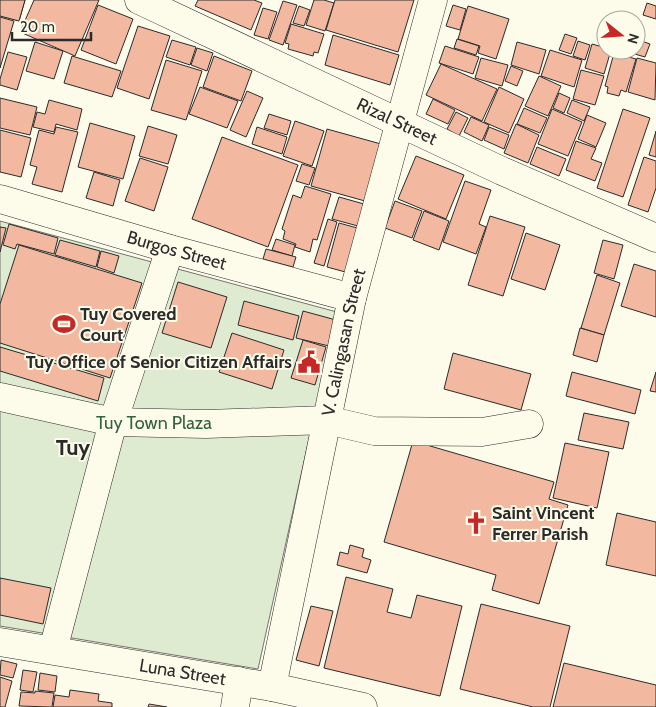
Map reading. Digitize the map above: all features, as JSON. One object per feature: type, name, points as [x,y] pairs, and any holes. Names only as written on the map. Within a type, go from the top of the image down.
[{"type":"street","name":"Rizal Street","points":[[139,0],[502,171],[656,238]]},
{"type":"street","name":"V. Calingasan Street","points":[[272,687],[352,298],[433,0]]},
{"type":"street","name":"Burgos Street","points":[[0,199],[170,249],[352,298]]},
{"type":"street","points":[[53,650],[113,422],[170,249]]},
{"type":"street","points":[[0,397],[113,422],[206,424],[327,420],[374,430],[482,432],[529,424]]},
{"type":"street","name":"Luna Street","points":[[0,642],[53,650],[237,694],[272,687],[348,705]]},
{"type":"green space","name":"Tuy Town Plaza","points":[[0,221],[337,312],[258,669],[0,626]]},
{"type":"building","points":[[0,0],[25,0],[19,21],[0,15]]},
{"type":"building","points":[[0,0],[25,0],[19,21],[0,16]]},
{"type":"building","points":[[34,0],[99,0],[75,56],[20,32]]},
{"type":"building","points":[[198,0],[254,0],[262,3],[251,30],[195,6]]},
{"type":"building","points":[[314,0],[334,3],[325,31],[306,25]]},
{"type":"building","points":[[335,0],[414,0],[398,52],[326,30]]},
{"type":"building","points":[[283,1],[297,5],[283,45],[269,40]]},
{"type":"building","points":[[647,3],[656,6],[656,19],[646,16],[645,10]]},
{"type":"building","points":[[98,5],[133,19],[116,64],[81,50]]},
{"type":"building","points":[[453,5],[466,9],[460,30],[446,26]]},
{"type":"building","points":[[299,6],[310,10],[304,26],[293,23]]},
{"type":"building","points":[[468,6],[509,19],[496,59],[478,53],[480,46],[458,39]]},
{"type":"building","points":[[263,8],[277,12],[268,39],[254,35]]},
{"type":"building","points":[[0,17],[14,21],[0,68]]},
{"type":"building","points":[[291,24],[324,34],[318,53],[314,52],[313,56],[288,49],[289,44],[285,43]]},
{"type":"building","points":[[138,26],[170,36],[149,99],[117,88]]},
{"type":"building","points":[[565,34],[577,38],[571,54],[559,50]]},
{"type":"building","points":[[333,35],[399,55],[390,85],[325,65]]},
{"type":"building","points":[[457,39],[479,46],[476,55],[454,48]]},
{"type":"building","points":[[172,40],[196,47],[190,65],[166,57]]},
{"type":"building","points":[[578,41],[590,45],[585,60],[573,56]]},
{"type":"building","points":[[35,42],[63,51],[54,79],[26,71]]},
{"type":"building","points":[[517,42],[546,50],[539,74],[511,65]]},
{"type":"building","points":[[646,43],[650,44],[646,54]]},
{"type":"building","points":[[592,44],[596,45],[596,60],[608,60],[604,74],[585,68]]},
{"type":"building","points":[[445,46],[479,57],[473,74],[439,63]]},
{"type":"building","points":[[197,48],[213,53],[207,71],[191,65]]},
{"type":"building","points":[[550,50],[582,60],[574,87],[541,76]]},
{"type":"building","points":[[8,52],[27,57],[17,90],[0,85]]},
{"type":"building","points":[[72,56],[121,71],[112,97],[64,83]]},
{"type":"building","points":[[214,56],[252,71],[241,101],[203,87]]},
{"type":"building","points":[[481,58],[508,65],[502,86],[475,78]]},
{"type":"building","points":[[166,60],[202,71],[186,120],[151,110]]},
{"type":"building","points":[[612,60],[636,60],[626,92],[621,90],[619,96],[607,93],[608,87],[605,86]]},
{"type":"building","points":[[636,60],[656,63],[655,100],[628,92]]},
{"type":"building","points":[[441,64],[497,89],[482,121],[426,95]]},
{"type":"building","points":[[511,66],[523,71],[517,86],[505,81]]},
{"type":"building","points":[[581,70],[604,76],[595,105],[573,99]]},
{"type":"building","points":[[539,76],[561,86],[548,116],[525,106]]},
{"type":"building","points":[[200,87],[238,101],[227,128],[189,114]]},
{"type":"building","points":[[499,87],[524,99],[509,133],[484,122]]},
{"type":"building","points":[[247,91],[263,98],[246,137],[230,130]]},
{"type":"building","points":[[559,93],[570,98],[564,113],[553,108]]},
{"type":"building","points":[[0,98],[37,107],[30,135],[0,128]]},
{"type":"building","points":[[433,99],[455,110],[448,124],[426,114]]},
{"type":"building","points":[[49,100],[82,109],[77,130],[56,124],[54,132],[33,127],[37,112],[45,114]]},
{"type":"building","points":[[572,100],[590,107],[584,121],[567,113]]},
{"type":"building","points":[[524,108],[547,118],[540,133],[517,124]]},
{"type":"building","points":[[552,109],[582,122],[568,156],[538,144]]},
{"type":"building","points":[[623,109],[650,118],[623,197],[597,188]]},
{"type":"building","points":[[456,112],[468,118],[459,136],[447,129]]},
{"type":"building","points":[[269,114],[291,121],[287,135],[264,128]]},
{"type":"building","points":[[587,115],[606,123],[596,147],[578,139]]},
{"type":"building","points":[[471,117],[489,125],[482,141],[464,132]]},
{"type":"building","points":[[295,121],[324,131],[312,166],[283,156]]},
{"type":"building","points":[[90,123],[135,136],[123,179],[78,167]]},
{"type":"building","points":[[516,124],[539,135],[528,163],[504,153]]},
{"type":"building","points":[[148,126],[177,135],[168,164],[139,156]]},
{"type":"building","points":[[56,127],[78,132],[62,192],[32,184],[37,167],[30,165],[39,130],[54,134]]},
{"type":"building","points":[[257,127],[287,137],[282,154],[252,144]]},
{"type":"building","points":[[489,127],[509,135],[504,149],[484,140]]},
{"type":"building","points":[[327,129],[381,144],[365,201],[311,186]]},
{"type":"building","points":[[0,130],[31,138],[21,177],[0,172]]},
{"type":"building","points":[[656,131],[656,157],[649,155]]},
{"type":"building","points":[[222,137],[298,165],[268,247],[192,219]]},
{"type":"building","points":[[576,141],[596,148],[591,159],[602,163],[595,181],[566,170]]},
{"type":"building","points":[[537,147],[566,159],[559,176],[530,164]]},
{"type":"building","points":[[416,156],[464,175],[446,219],[398,199]]},
{"type":"building","points":[[644,157],[656,161],[656,188],[648,212],[628,205]]},
{"type":"building","points":[[140,158],[168,167],[154,211],[125,201]]},
{"type":"building","points":[[302,164],[315,168],[309,185],[296,181]]},
{"type":"building","points":[[94,172],[120,180],[113,206],[86,198]]},
{"type":"building","points":[[465,181],[491,190],[479,224],[486,227],[476,254],[443,242]]},
{"type":"building","points":[[305,186],[331,194],[317,240],[313,239],[310,252],[295,247],[296,244],[283,239],[285,231],[282,229],[293,195],[301,198]]},
{"type":"building","points":[[339,197],[364,204],[358,226],[332,219]]},
{"type":"building","points":[[395,201],[422,211],[412,238],[385,228]]},
{"type":"building","points":[[424,211],[449,221],[439,250],[413,240]]},
{"type":"building","points":[[490,216],[525,227],[503,296],[468,285]]},
{"type":"building","points":[[328,219],[337,222],[324,266],[314,263]]},
{"type":"building","points":[[339,223],[361,229],[349,273],[327,267]]},
{"type":"building","points":[[9,224],[58,238],[54,254],[17,244],[15,249],[3,245]]},
{"type":"building","points":[[0,227],[6,228],[0,252]]},
{"type":"building","points":[[526,233],[560,245],[545,290],[511,279]]},
{"type":"building","points":[[276,239],[295,245],[292,256],[272,250]]},
{"type":"building","points":[[60,240],[100,251],[96,267],[55,255]]},
{"type":"building","points":[[603,240],[623,245],[614,279],[594,273]]},
{"type":"building","name":"Tuy Covered Court","points":[[19,245],[142,283],[110,378],[0,343],[0,304]]},
{"type":"building","points":[[266,249],[296,257],[293,267],[263,259]]},
{"type":"building","points":[[101,251],[119,256],[114,273],[97,267]]},
{"type":"building","points":[[634,264],[656,271],[656,317],[621,306]]},
{"type":"building","points":[[597,275],[620,283],[604,335],[581,328]]},
{"type":"building","points":[[178,282],[227,297],[211,348],[162,333]]},
{"type":"building","points":[[244,301],[299,316],[293,340],[238,325]]},
{"type":"building","points":[[303,311],[336,320],[329,346],[296,338]]},
{"type":"building","points":[[580,328],[604,335],[597,362],[573,355]]},
{"type":"building","points":[[232,333],[284,350],[272,389],[219,372]]},
{"type":"building","name":"Tuy Office of Senior Citizen Affairs","points":[[303,340],[326,347],[315,385],[291,378]]},
{"type":"building","points":[[0,347],[104,378],[98,401],[0,371]]},
{"type":"building","points":[[453,353],[531,374],[521,410],[444,389]]},
{"type":"building","points":[[572,372],[641,390],[635,414],[566,396]]},
{"type":"building","points":[[656,372],[656,392],[650,391]]},
{"type":"building","points":[[584,413],[629,422],[623,449],[578,440]]},
{"type":"building","name":"Saint Vincent Ferrer Parish","points":[[413,441],[554,482],[549,499],[568,505],[539,604],[492,590],[496,575],[384,542]]},
{"type":"building","points":[[565,443],[609,452],[597,508],[553,498]]},
{"type":"building","points":[[617,513],[656,522],[656,576],[606,565]]},
{"type":"building","points":[[350,545],[364,549],[362,557],[371,560],[367,573],[337,565],[340,552],[348,554]]},
{"type":"building","points":[[346,577],[393,589],[387,612],[411,618],[417,595],[462,606],[440,696],[324,668]]},
{"type":"building","points":[[0,578],[51,588],[43,624],[0,615]]},
{"type":"building","points":[[481,604],[570,626],[550,707],[533,707],[460,689]]},
{"type":"building","points":[[311,606],[333,611],[319,666],[296,660]]},
{"type":"building","points":[[1,660],[17,664],[13,678],[0,675]]},
{"type":"building","points":[[564,663],[656,685],[656,707],[553,707]]},
{"type":"building","points":[[23,670],[37,672],[33,692],[20,690]]},
{"type":"building","points":[[40,673],[57,676],[55,692],[38,690]]},
{"type":"building","points":[[0,677],[12,681],[5,707],[0,707]]},
{"type":"building","points":[[70,690],[99,694],[98,701],[112,703],[112,707],[53,707],[55,695],[69,697]]},
{"type":"building","points":[[35,691],[54,693],[52,707],[19,706],[21,692],[35,693]]},
{"type":"building","points":[[149,704],[167,707],[148,707]]},
{"type":"place","name":"Tuy Covered Court","points":[[64,324]]},
{"type":"place","name":"Tuy Office of Senior Citizen Affairs","points":[[309,362]]},
{"type":"place","name":"Saint Vincent Ferrer Parish","points":[[476,523]]},
{"type":"district","name":"Tuy","points":[[73,447]]}]
